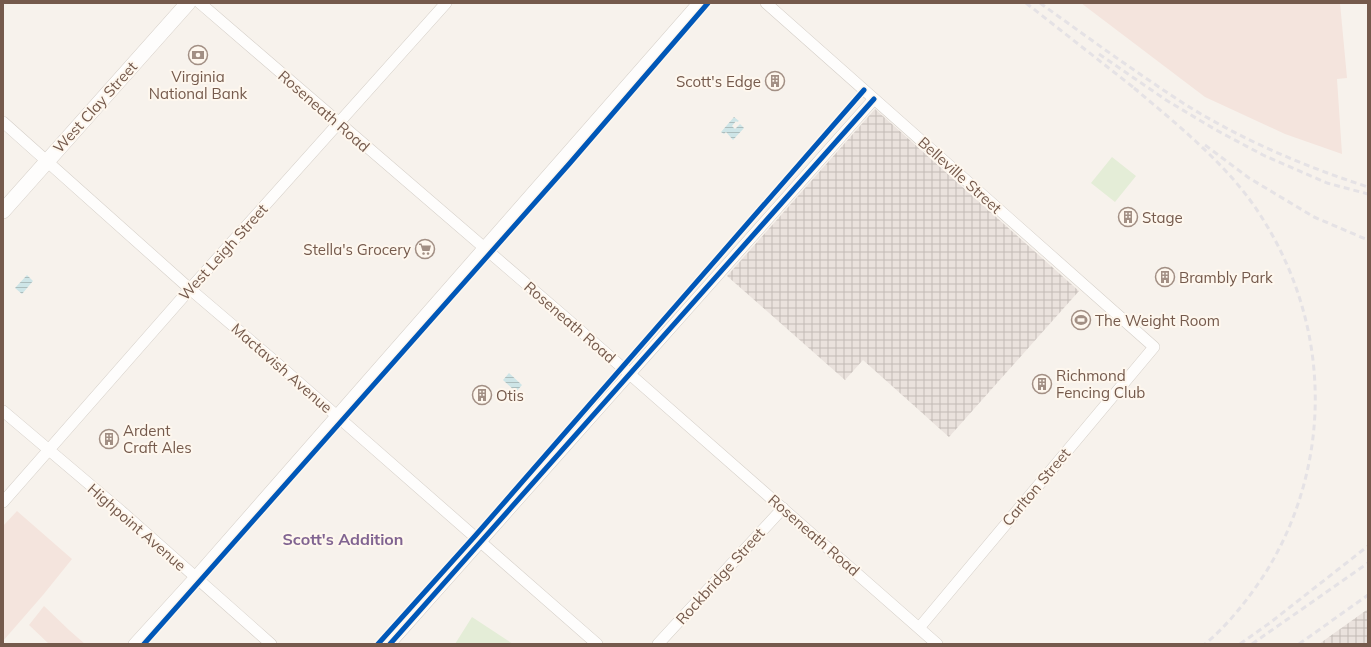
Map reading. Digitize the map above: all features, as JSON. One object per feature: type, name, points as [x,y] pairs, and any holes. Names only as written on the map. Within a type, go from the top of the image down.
[{"type":"street","name":"West Clay Street","points":[[3,211],[188,3]]},
{"type":"street","name":"Roseneath Road","points":[[200,3],[629,373],[937,644]]},
{"type":"street","name":"West Leigh Street","points":[[3,502],[190,289],[446,3]]},
{"type":"street","points":[[134,644],[195,577],[698,3]]},
{"type":"street","name":"Belleville Street","points":[[766,3],[1154,347]]},
{"type":"street","points":[[390,644],[482,542],[629,373],[874,99]]},
{"type":"street","name":"Mactavish Avenue","points":[[3,122],[190,289],[482,542],[597,644]]},
{"type":"street","name":"Carlton Street","points":[[919,628],[1154,347]]},
{"type":"street","name":"Highpoint Avenue","points":[[3,411],[121,511],[270,644]]},
{"type":"street","name":"Rockbridge Street","points":[[658,644],[783,508]]},
{"type":"shaded area","points":[[1081,3],[1340,3],[1347,78],[1337,79],[1342,154],[1285,134],[1205,97]]},
{"type":"shaded area","points":[[875,109],[1079,291],[949,437],[863,360],[845,380],[727,276]]},
{"type":"shaded area","points":[[17,511],[72,559],[3,641],[3,526]]},
{"type":"shaded area","points":[[44,606],[85,644],[49,644],[29,625]]},
{"type":"shaded area","points":[[1368,609],[1368,644],[1319,644]]},
{"type":"green space","points":[[1112,157],[1136,176],[1115,202],[1091,183]]},
{"type":"green space","points":[[472,617],[513,644],[455,644]]},
{"type":"water","points":[[734,117],[739,121],[736,121],[732,126],[735,129],[740,124],[744,128],[733,140],[726,132],[724,134],[721,132]]},
{"type":"water","points":[[27,275],[33,281],[22,294],[15,288]]},
{"type":"water","points":[[509,373],[522,385],[516,392],[503,380]]},
{"type":"railway","points":[[1026,3],[1138,91]]},
{"type":"railway","points":[[1040,3],[1147,79],[1205,116],[1272,151],[1368,187]]},
{"type":"railway","points":[[1099,54],[1166,100],[1216,130],[1263,155],[1327,183],[1368,194]]},
{"type":"railway","points":[[1134,88],[1205,150],[1221,166],[1237,184],[1264,221],[1286,263],[1302,306],[1312,351],[1315,396],[1312,442],[1303,486],[1288,530],[1266,572],[1253,591],[1230,619],[1205,644]]},
{"type":"railway","points":[[1205,145],[1249,178],[1314,217],[1368,240]]},
{"type":"railway","points":[[1240,644],[1271,622],[1368,546]]},
{"type":"railway","points":[[1252,644],[1368,563]]},
{"type":"railway","points":[[1299,644],[1368,595]]},
{"type":"cycle path","points":[[144,644],[570,163],[708,3]]},
{"type":"cycle path","points":[[378,644],[475,536],[864,90]]},
{"type":"cycle path","points":[[390,644],[874,99]]},
{"type":"place","name":"Virginia National Bank","points":[[198,55]]},
{"type":"place","name":"Scott's Edge","points":[[775,81]]},
{"type":"place","name":"Stage","points":[[1128,217]]},
{"type":"place","name":"Stella's Grocery","points":[[425,249]]},
{"type":"place","name":"Brambly Park","points":[[1165,277]]},
{"type":"place","name":"The Weight Room","points":[[1081,320]]},
{"type":"place","name":"Richmond Fencing Club","points":[[1042,384]]},
{"type":"place","name":"Otis","points":[[482,395]]},
{"type":"place","name":"Ardent Craft Ales","points":[[109,439]]},
{"type":"district","name":"Scott's Addition","points":[[343,539]]}]
